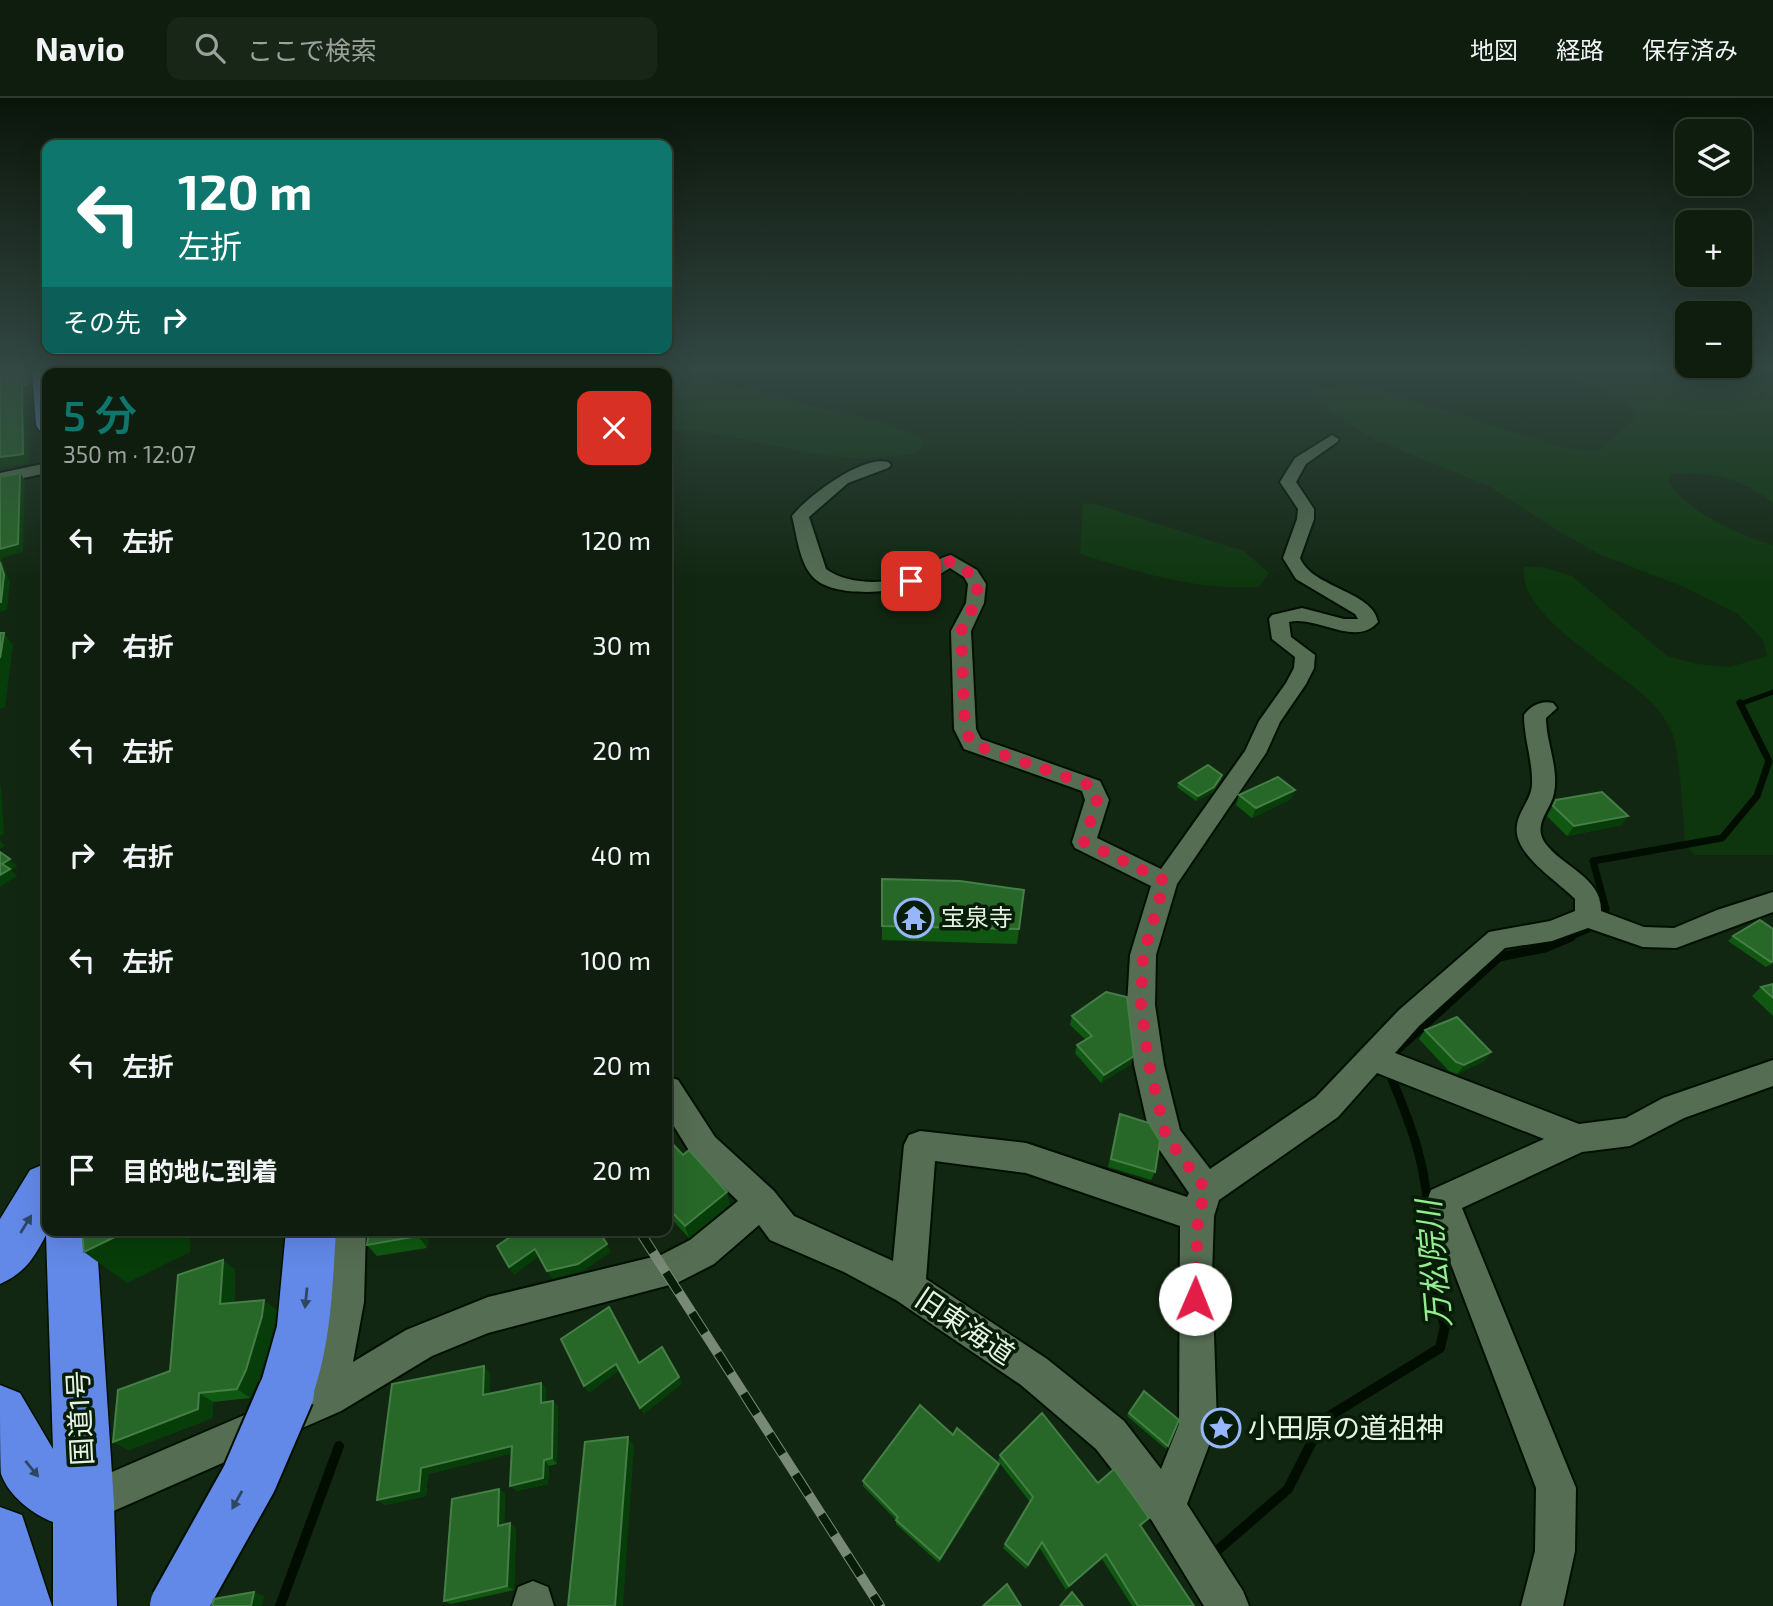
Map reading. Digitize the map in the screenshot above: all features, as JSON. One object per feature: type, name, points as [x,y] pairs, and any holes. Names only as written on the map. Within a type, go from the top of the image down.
[{"type":"highway","points":[[0,1258],[14,1242],[42,1194]]},
{"type":"highway","name":"国道1号","points":[[71,1236],[84,1504],[85,1606]]},
{"type":"highway","points":[[178,1606],[249,1479],[307,1396],[303,1326],[310,1236]]},
{"type":"highway","points":[[0,1413],[26,1463],[40,1480],[64,1500],[84,1504]]},
{"type":"highway","points":[[0,1538],[20,1606]]},
{"type":"street","points":[[1166,1507],[1198,1424],[1195,1331],[1202,1203],[1166,1136],[1149,1065],[1141,1005],[1143,955],[1165,881],[1255,754],[1270,721],[1304,668],[1305,655],[1282,639],[1279,619],[1299,614],[1328,619],[1348,627],[1362,626],[1368,622],[1367,615],[1362,610],[1302,575],[1291,559],[1307,511],[1303,500],[1290,488],[1288,482],[1300,461],[1329,441]]},
{"type":"street","points":[[883,465],[842,480],[800,516],[818,572],[830,580],[847,585],[898,584],[911,581],[951,561],[971,574],[978,584],[975,603],[961,631],[965,729],[972,744],[1092,786],[1097,800],[1084,842],[1165,881]]},
{"type":"street","points":[[0,478],[42,469]]},
{"type":"street","points":[[1546,708],[1535,715],[1534,735],[1543,793],[1529,819],[1530,837],[1553,868],[1577,885],[1588,900],[1588,917]]},
{"type":"street","points":[[1202,1203],[1327,1107],[1409,1018],[1498,939],[1552,931],[1588,917],[1643,937],[1676,939],[1773,902]]},
{"type":"street","points":[[1373,1058],[1579,1138]]},
{"type":"street","points":[[1542,1606],[1555,1551],[1556,1488],[1443,1201],[1579,1138],[1630,1132],[1674,1108],[1773,1073]]},
{"type":"street","name":"旧東海道","points":[[672,1097],[704,1147],[762,1202],[782,1228],[856,1260],[908,1288],[1034,1372],[1111,1435],[1166,1507],[1228,1606]]},
{"type":"street","points":[[908,1288],[920,1145],[1026,1158],[1202,1203]]},
{"type":"street","points":[[84,1504],[419,1343],[488,1315],[665,1271],[702,1252],[762,1202]]},
{"type":"street","points":[[307,1396],[346,1302],[349,1236]]},
{"type":"green space","points":[[753,441],[924,443],[916,454],[862,459],[817,454]]},
{"type":"green space","points":[[1378,441],[1544,441],[1565,448],[1597,452],[1609,441],[1773,441],[1773,503],[1737,482],[1712,475],[1671,474],[1668,481],[1688,503],[1714,521],[1773,545],[1773,855],[1694,855],[1685,843],[1677,751],[1671,730],[1657,708],[1642,694],[1576,643],[1537,606],[1526,587],[1524,567],[1542,567],[1572,576],[1667,656],[1697,664],[1730,667],[1767,656],[1763,640],[1738,614],[1684,587],[1601,555],[1558,531],[1489,486]]},
{"type":"green space","points":[[1083,503],[1095,504],[1244,551],[1269,573],[1259,587],[1213,586],[1168,579],[1080,554]]},
{"type":"building","points":[[0,441],[23,441],[23,454],[0,457]]},
{"type":"building","points":[[20,473],[18,544],[0,549],[0,477]]},
{"type":"building","points":[[0,562],[4,575],[1,602],[0,602]]},
{"type":"building","points":[[0,633],[4,633],[0,658]]},
{"type":"building","points":[[1208,765],[1222,775],[1214,787],[1198,796],[1179,783]]},
{"type":"building","points":[[1278,777],[1295,790],[1256,808],[1239,795]]},
{"type":"building","points":[[1602,792],[1628,816],[1574,826],[1553,806],[1556,800]]},
{"type":"building","points":[[0,852],[10,859],[2,864],[10,869],[0,875]]},
{"type":"building","points":[[882,879],[960,881],[1024,890],[1019,929],[882,926]]},
{"type":"building","points":[[1760,920],[1773,929],[1771,962],[1733,936]]},
{"type":"building","points":[[1773,984],[1773,998],[1761,987]]},
{"type":"building","points":[[1106,992],[1127,997],[1134,1056],[1104,1075],[1077,1045],[1092,1036],[1072,1016]]},
{"type":"building","points":[[1457,1017],[1491,1052],[1464,1065],[1456,1062],[1425,1030]]},
{"type":"building","points":[[1120,1114],[1149,1123],[1160,1141],[1155,1172],[1111,1159]]},
{"type":"building","points":[[672,1143],[683,1155],[689,1150],[727,1192],[685,1226],[672,1212]]},
{"type":"building","points":[[83,1236],[117,1236],[84,1252]]},
{"type":"building","points":[[368,1236],[418,1236],[367,1245]]},
{"type":"building","points":[[511,1236],[602,1236],[607,1244],[578,1264],[547,1271],[535,1249],[509,1267],[497,1246]]},
{"type":"building","points":[[223,1260],[220,1304],[264,1300],[246,1370],[237,1389],[199,1393],[198,1409],[113,1442],[118,1390],[170,1371],[178,1275]]},
{"type":"building","points":[[609,1307],[639,1363],[662,1347],[679,1377],[640,1408],[616,1364],[584,1386],[561,1339]]},
{"type":"building","points":[[484,1366],[483,1395],[541,1383],[541,1403],[553,1401],[552,1458],[544,1460],[543,1478],[510,1486],[512,1446],[421,1468],[419,1491],[377,1500],[392,1384]]},
{"type":"building","points":[[1144,1391],[1179,1420],[1168,1446],[1129,1413]]},
{"type":"building","points":[[920,1405],[953,1435],[957,1428],[999,1464],[940,1559],[896,1520],[898,1517],[863,1481]]},
{"type":"building","points":[[1042,1413],[1098,1483],[1114,1469],[1149,1518],[1140,1525],[1194,1606],[1138,1606],[1106,1554],[1069,1586],[1042,1542],[1028,1565],[1005,1544],[1033,1497],[1000,1455]]},
{"type":"building","points":[[628,1437],[615,1606],[568,1606],[585,1442]]},
{"type":"building","points":[[499,1489],[498,1526],[510,1523],[507,1586],[444,1601],[452,1499]]},
{"type":"building","points":[[1007,1584],[1021,1606],[983,1606]]},
{"type":"building","points":[[254,1592],[251,1606],[212,1606],[214,1599]]},
{"type":"building","points":[[1072,1592],[1083,1606],[1060,1606]]},
{"type":"waterway","points":[[1740,704],[1773,692]]},
{"type":"waterway","points":[[1606,909],[1593,861],[1722,838],[1757,796],[1769,761],[1740,704]]},
{"type":"waterway","points":[[1567,938],[1588,929]]},
{"type":"waterway","points":[[1398,1049],[1499,957],[1545,948],[1571,937]]},
{"type":"waterway","name":"万松院川","points":[[1389,1072],[1423,1170],[1429,1234]]},
{"type":"waterway","name":"万松院川","points":[[1212,1555],[1288,1489],[1323,1420],[1440,1348],[1445,1326],[1430,1277],[1429,1232]]},
{"type":"waterway","points":[[280,1606],[339,1446]]},
{"type":"railway","points":[[643,1236],[880,1606]]},
{"type":"place","name":"宝泉寺","points":[[914,918]]},
{"type":"place","name":"小田原の道祖神","points":[[1221,1428]]},
{"type":"route","points":[[911,581],[951,561],[971,574],[978,584],[975,603],[961,631],[965,729],[972,744],[1092,786],[1097,800],[1084,842],[1165,881],[1143,955],[1141,1005],[1149,1065],[1166,1136],[1206,1190],[1198,1216],[1195,1299]]}]
